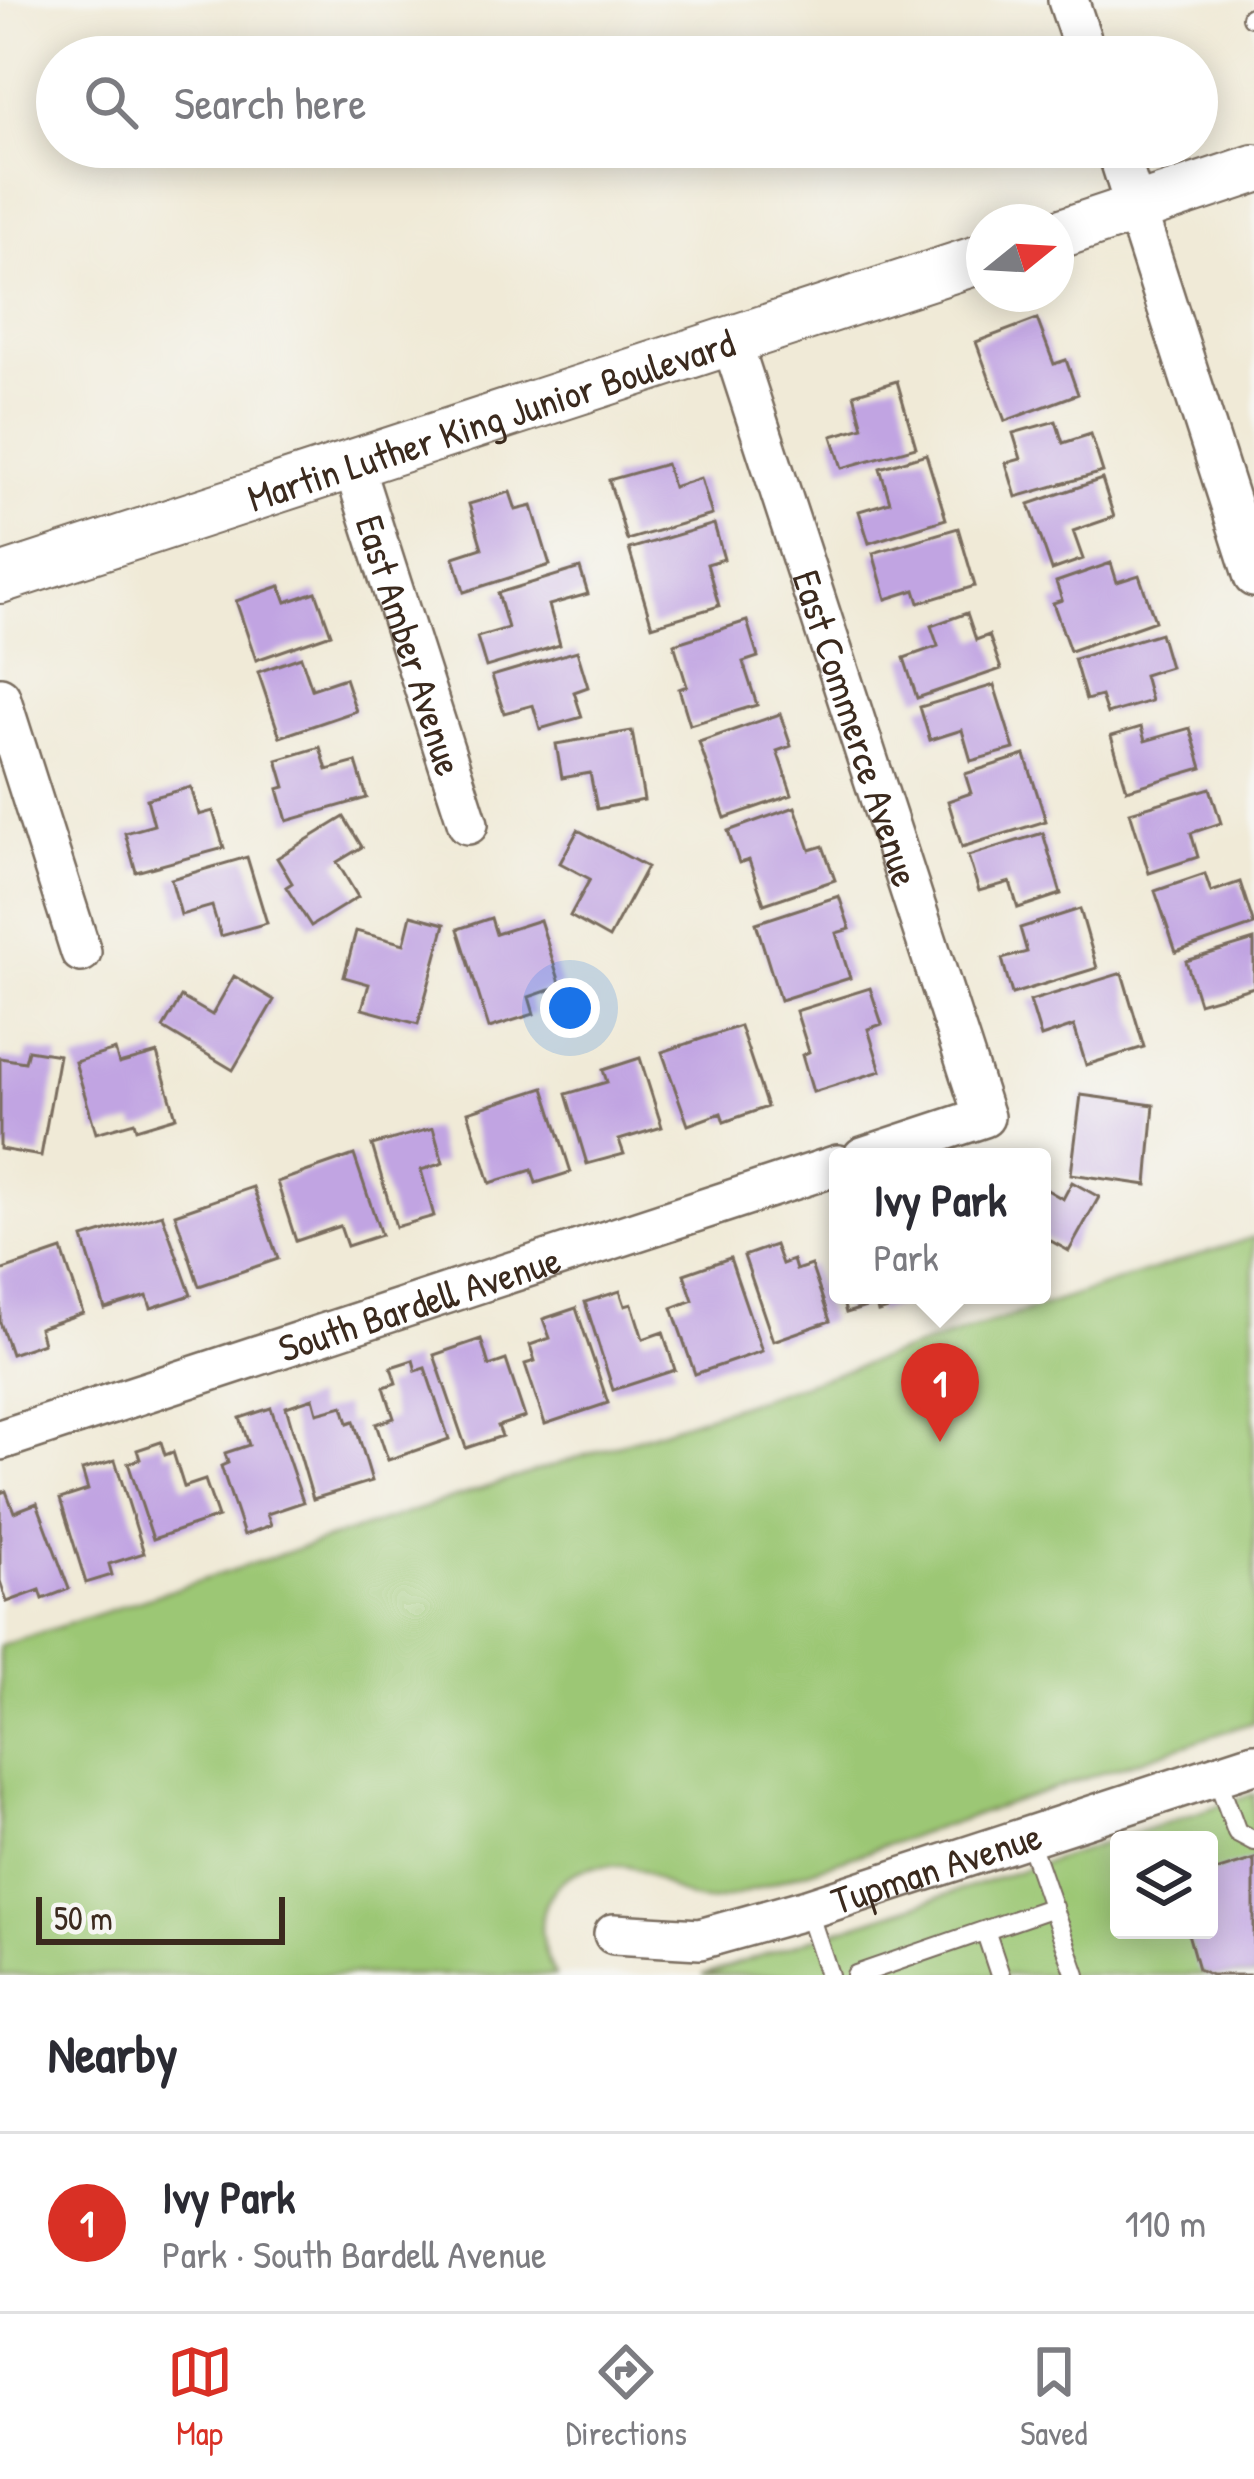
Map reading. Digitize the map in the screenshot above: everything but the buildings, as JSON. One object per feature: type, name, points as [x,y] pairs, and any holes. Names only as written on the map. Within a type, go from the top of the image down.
[{"type":"street","points":[[1068,0],[1080,36]]},
{"type":"street","points":[[1123,168],[1247,529],[1254,578]]},
{"type":"street","points":[[1074,229],[1254,169]]},
{"type":"street","name":"Martin Luther King Junior Boulevard","points":[[0,579],[966,264]]},
{"type":"street","name":"East Commerce Avenue","points":[[731,340],[984,1118],[891,1148]]},
{"type":"street","name":"East Amber Avenue","points":[[353,465],[468,824]]},
{"type":"street","points":[[0,697],[81,952]]},
{"type":"street","name":"South Bardell Avenue","points":[[0,1439],[829,1168]]},
{"type":"street","name":"Tupman Avenue","points":[[614,1934],[700,1939],[807,1909],[1254,1763]]},
{"type":"lane","points":[[1216,1775],[1237,1832],[1254,1840]]},
{"type":"lane","points":[[1028,1837],[1076,1975]]},
{"type":"lane","points":[[856,1975],[909,1967],[1053,1907]]},
{"type":"lane","points":[[807,1909],[829,1975]]},
{"type":"lane","points":[[986,1933],[1000,1975]]},
{"type":"green space","points":[[1254,1237],[1254,1722],[734,1896],[695,1900],[623,1866],[578,1872],[561,1882],[543,1912],[545,1953],[555,1975],[0,1975],[0,1646]]},
{"type":"green space","points":[[1254,1794],[1254,1975],[702,1975],[1110,1841],[1110,1939],[1218,1939],[1218,1831],[1141,1831]]},
{"type":"place","name":"Ivy Park","points":[[940,1442]]}]
